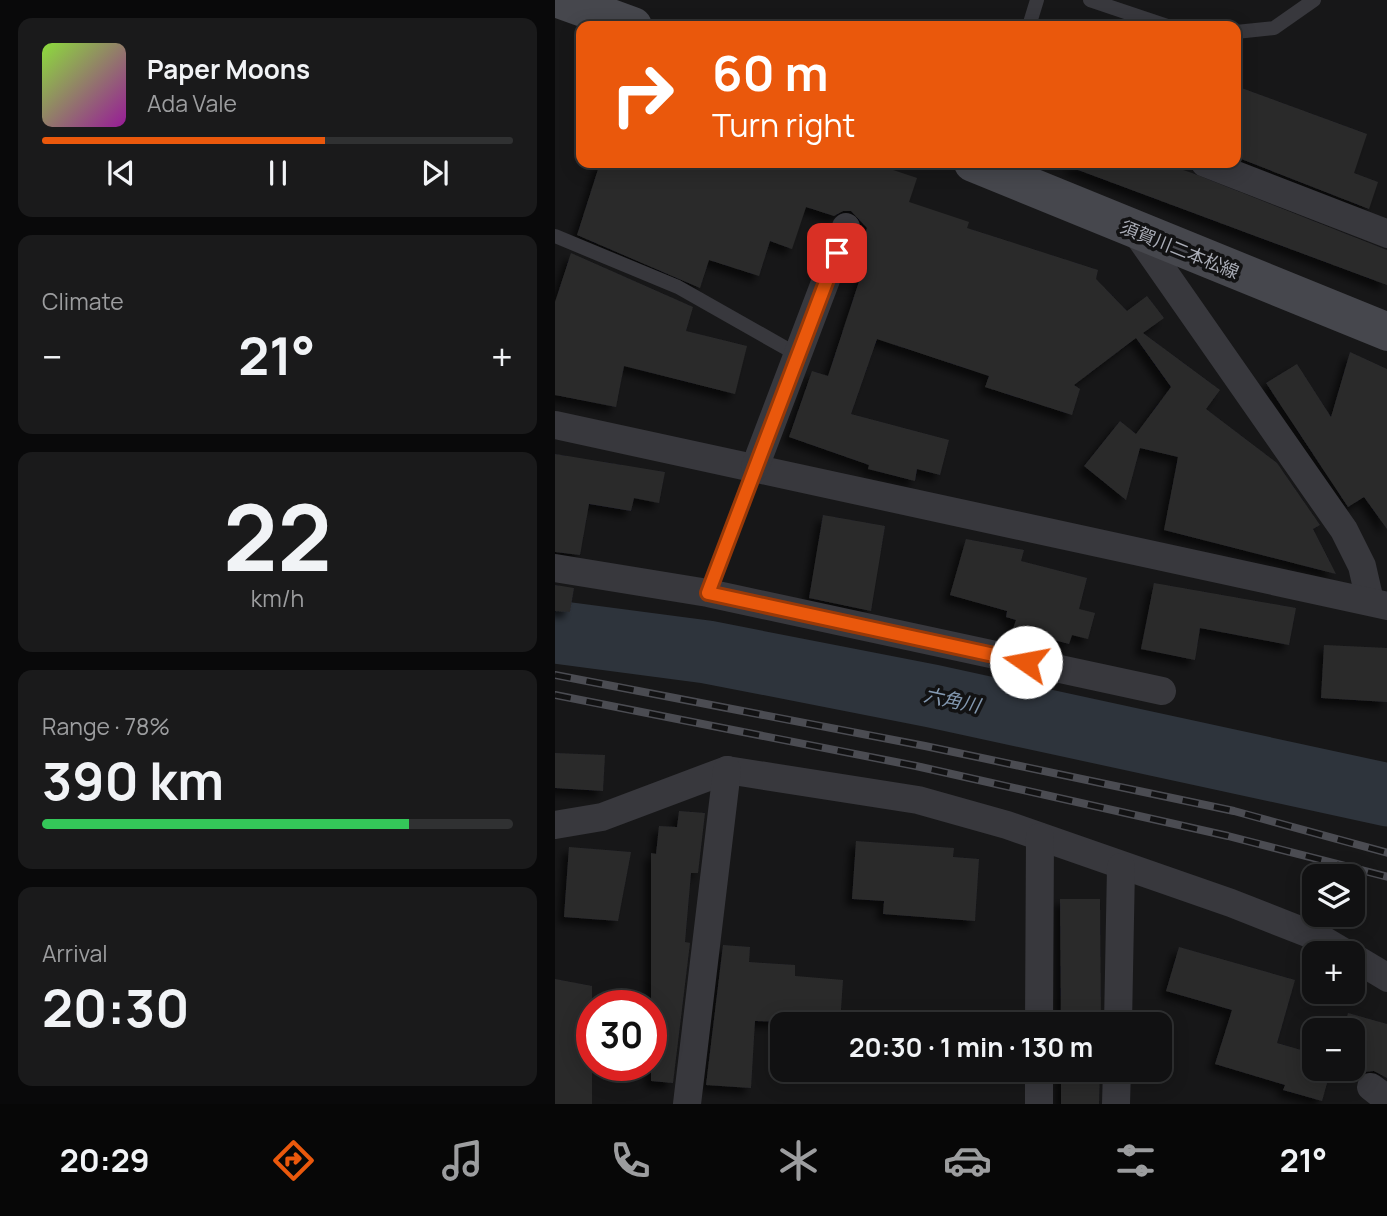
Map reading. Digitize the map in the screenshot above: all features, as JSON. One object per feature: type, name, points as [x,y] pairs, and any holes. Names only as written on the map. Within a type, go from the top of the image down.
[{"type":"main road","points":[[561,0],[619,21]]},
{"type":"main road","name":"須賀川二本松線","points":[[985,168],[1136,232],[1387,332]]},
{"type":"street","points":[[1218,168],[1387,233]]},
{"type":"street","points":[[755,467],[846,227]]},
{"type":"street","points":[[1136,232],[1344,530],[1379,603]]},
{"type":"street","points":[[555,425],[1379,603]]},
{"type":"street","points":[[555,568],[708,593],[1162,691]]},
{"type":"street","points":[[555,825],[602,817],[727,771],[918,800],[1231,903],[1325,941]]},
{"type":"street","points":[[687,1104],[727,771]]},
{"type":"street","points":[[1039,1012],[1040,838]]},
{"type":"street","points":[[1118,1012],[1121,867]]},
{"type":"street","points":[[1365,964],[1387,978]]},
{"type":"street","points":[[1039,1082],[1039,1104]]},
{"type":"street","points":[[1116,1104],[1117,1082]]},
{"type":"lane","points":[[1031,21],[1037,0]]},
{"type":"lane","points":[[1090,0],[1152,21]]},
{"type":"lane","points":[[1241,31],[1274,28],[1314,0]]},
{"type":"lane","points":[[555,236],[678,286],[798,355]]},
{"type":"lane","points":[[708,593],[755,467]]},
{"type":"building","points":[[1241,88],[1367,134],[1354,173],[1378,182],[1369,209],[1241,159]]},
{"type":"building","points":[[598,168],[887,168],[917,178],[909,202],[969,222],[967,228],[1098,270],[1096,279],[1127,311],[1147,296],[1164,318],[1143,333],[1220,390],[1206,409],[1277,463],[1320,525],[1313,529],[1336,574],[1164,530],[1178,457],[1140,448],[1126,500],[1084,466],[1120,421],[1136,434],[1171,387],[1136,338],[1074,385],[1080,389],[1072,415],[985,387],[989,376],[877,339],[851,414],[949,440],[940,475],[917,469],[915,481],[868,469],[869,465],[789,437],[812,371],[828,376],[867,257],[859,254],[867,228],[851,211],[843,211],[834,216],[806,207],[792,249],[770,241],[759,276],[709,260],[700,288],[577,235]]},
{"type":"building","points":[[1073,168],[1177,168],[1192,173],[1387,250],[1387,285]]},
{"type":"building","points":[[571,253],[693,307],[686,331],[747,346],[735,394],[624,366],[616,407],[555,395],[555,302]]},
{"type":"building","points":[[1350,352],[1387,369],[1387,529],[1364,497],[1348,507],[1266,383],[1297,364],[1331,417]]},
{"type":"building","points":[[555,454],[665,472],[659,503],[634,498],[631,511],[589,504],[580,555],[555,552]]},
{"type":"building","points":[[823,515],[885,526],[871,611],[809,598]]},
{"type":"building","points":[[966,539],[1024,550],[1021,561],[1087,578],[1079,609],[1095,613],[1088,639],[1072,635],[1069,644],[1013,629],[1016,620],[1006,617],[1007,611],[950,595]]},
{"type":"building","points":[[1154,583],[1296,608],[1289,645],[1200,628],[1195,660],[1141,649]]},
{"type":"building","points":[[555,585],[574,588],[570,612],[555,611]]},
{"type":"building","points":[[1324,645],[1387,648],[1387,702],[1321,698]]},
{"type":"building","points":[[555,753],[605,755],[603,791],[555,788]]},
{"type":"building","points":[[679,811],[705,813],[698,873],[691,873],[685,942],[690,943],[673,1083],[651,1081],[667,1081],[667,990],[651,990],[651,853],[656,854],[659,826],[677,827]]},
{"type":"building","points":[[856,841],[954,848],[953,857],[979,859],[975,921],[883,914],[884,901],[852,899]]},
{"type":"building","points":[[569,847],[631,852],[618,921],[564,917]]},
{"type":"building","points":[[1060,899],[1100,899],[1101,1012],[1061,1012]]},
{"type":"building","points":[[723,945],[750,947],[749,962],[795,965],[795,976],[843,980],[841,1012],[770,1012],[770,1022],[755,1021],[751,1088],[706,1085]]},
{"type":"building","points":[[1179,947],[1295,980],[1277,1043],[1302,1050],[1302,1081],[1328,1081],[1322,1101],[1283,1090],[1285,1085],[1215,1064],[1232,1010],[1166,991]]},
{"type":"building","points":[[555,979],[592,986],[592,990],[576,990],[576,1081],[592,1081],[592,1104],[555,1104]]},
{"type":"building","points":[[1348,1013],[1387,1024],[1387,1078],[1374,1071],[1365,1072],[1365,1018],[1347,1018]]},
{"type":"building","points":[[1061,1082],[1100,1082],[1099,1104],[1061,1104]]},
{"type":"waterway","name":"六角川","points":[[555,632],[707,652],[932,696],[1388,795]]},
{"type":"railway","points":[[555,675],[925,746],[1234,811],[1388,853]]},
{"type":"railway","points":[[555,695],[916,766],[1228,836],[1388,877]]},
{"type":"route","points":[[837,253],[708,593],[1026,662]]}]
